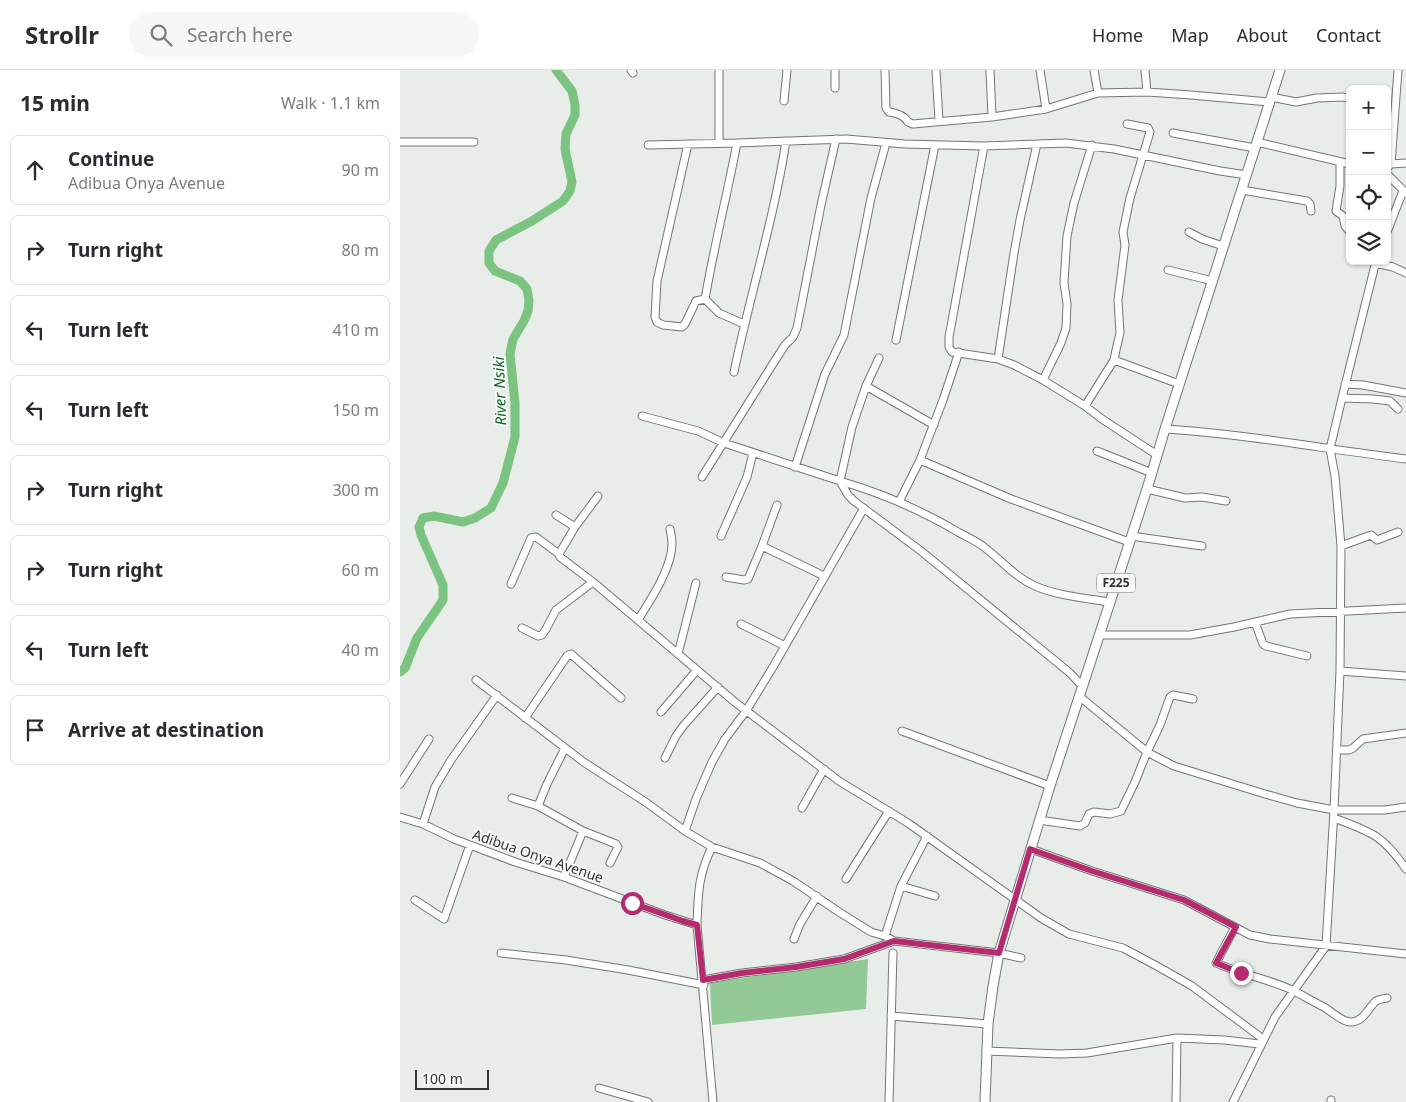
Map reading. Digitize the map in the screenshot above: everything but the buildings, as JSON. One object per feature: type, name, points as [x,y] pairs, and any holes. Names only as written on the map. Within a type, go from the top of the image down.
[{"type":"main road","name":"F225","points":[[985,1102],[986,1051],[993,986],[999,953],[1014,900],[1280,70]]},
{"type":"street","points":[[719,70],[719,144]]},
{"type":"street","points":[[784,101],[786,70]]},
{"type":"street","points":[[834,88],[835,70]]},
{"type":"street","points":[[885,70],[886,108],[889,112],[896,113],[913,124],[992,117],[1046,109],[1098,93],[1148,92],[1296,102],[1316,98],[1346,98]]},
{"type":"street","points":[[936,70],[938,121]]},
{"type":"street","points":[[990,70],[992,117]]},
{"type":"street","points":[[1040,70],[1046,109]]},
{"type":"street","points":[[1094,70],[1098,93]]},
{"type":"street","points":[[1145,70],[1148,92]]},
{"type":"street","points":[[1391,145],[1398,70]]},
{"type":"street","points":[[1085,406],[1114,360],[1120,333],[1118,300],[1124,245],[1123,232],[1130,198],[1150,129],[1127,124]]},
{"type":"street","points":[[1173,133],[1256,145],[1346,163]]},
{"type":"street","points":[[648,145],[846,139],[886,143],[984,146],[1066,143],[1092,145],[1247,175]]},
{"type":"street","points":[[702,477],[797,328],[836,140]]},
{"type":"street","points":[[734,372],[779,182],[786,141]]},
{"type":"street","points":[[400,142],[474,142]]},
{"type":"street","points":[[705,299],[737,143]]},
{"type":"street","points":[[795,467],[825,374],[844,335],[871,198],[886,143]]},
{"type":"street","points":[[688,144],[657,281],[655,310],[657,322],[663,325],[682,327],[696,301],[705,299]]},
{"type":"street","points":[[998,359],[1014,253],[1037,144]]},
{"type":"street","points":[[896,340],[935,145]]},
{"type":"street","points":[[1043,380],[1066,328],[1067,304],[1064,283],[1067,236],[1074,204],[1092,145]]},
{"type":"street","points":[[984,146],[949,337],[949,347],[952,352],[998,359],[1043,380],[1157,455]]},
{"type":"street","points":[[1340,162],[1340,186],[1336,211],[1344,216],[1346,227]]},
{"type":"street","points":[[1391,166],[1406,163]]},
{"type":"street","points":[[1388,175],[1405,192],[1391,223]]},
{"type":"street","points":[[1242,190],[1307,201],[1310,204],[1311,212]]},
{"type":"street","points":[[1189,232],[1202,239],[1223,246]]},
{"type":"street","points":[[1233,1102],[1275,1017],[1326,946],[1340,671],[1341,546],[1335,476],[1330,450],[1375,265]]},
{"type":"street","points":[[1387,265],[1406,274]]},
{"type":"street","points":[[1168,270],[1213,281]]},
{"type":"street","points":[[705,299],[720,313],[744,324]]},
{"type":"street","points":[[899,502],[920,460],[934,425],[959,352]]},
{"type":"street","points":[[879,358],[866,386],[852,427],[840,480],[848,495],[921,551],[1070,673],[1082,686]]},
{"type":"street","points":[[1114,360],[1179,384]]},
{"type":"street","points":[[1345,384],[1363,385],[1406,393]]},
{"type":"street","points":[[866,386],[934,425]]},
{"type":"street","points":[[1342,398],[1390,401],[1398,409]]},
{"type":"street","points":[[642,416],[698,431],[724,443],[840,480],[899,502],[953,528],[984,547],[1012,572],[1035,586],[1060,594],[1110,602]]},
{"type":"street","points":[[1165,429],[1202,431],[1406,459]]},
{"type":"street","points":[[1097,451],[1152,473]]},
{"type":"street","points":[[721,536],[747,477],[753,453]]},
{"type":"street","points":[[920,460],[1011,499],[1130,539],[1202,546]]},
{"type":"street","points":[[1147,489],[1185,498],[1202,497],[1226,501]]},
{"type":"street","points":[[559,554],[575,527],[598,496]]},
{"type":"street","points":[[726,577],[744,580],[748,578],[777,506]]},
{"type":"street","points":[[684,831],[712,762],[725,739],[746,710],[864,508]]},
{"type":"street","points":[[556,515],[575,527]]},
{"type":"street","points":[[638,620],[653,597],[668,564],[672,545],[670,529]]},
{"type":"street","points":[[1341,546],[1371,535],[1377,540],[1398,532]]},
{"type":"street","points":[[511,584],[531,538],[536,537],[593,582],[746,710],[839,781],[928,836],[1041,918],[1069,934],[1123,948],[1192,986],[1262,1042]]},
{"type":"street","points":[[762,546],[824,576]]},
{"type":"street","points":[[522,628],[538,636],[542,635],[556,610],[593,582]]},
{"type":"street","points":[[678,654],[696,583]]},
{"type":"street","points":[[1099,635],[1190,635],[1212,632],[1290,614],[1406,608]]},
{"type":"street","points":[[1255,622],[1263,644],[1306,656]]},
{"type":"street","points":[[741,624],[784,646]]},
{"type":"street","points":[[525,718],[570,654],[622,698]]},
{"type":"street","points":[[661,712],[697,670]]},
{"type":"street","points":[[1340,671],[1406,676]]},
{"type":"street","points":[[476,680],[585,763],[647,803],[684,831],[712,847],[760,863],[793,881],[871,932],[894,941],[999,953],[1021,958]]},
{"type":"street","points":[[665,758],[684,725],[718,687]]},
{"type":"street","points":[[423,824],[435,787],[451,760],[497,695]]},
{"type":"street","points":[[1039,820],[1080,826],[1085,823],[1089,814],[1094,812],[1110,814],[1121,811],[1160,725],[1170,697],[1173,695],[1193,699]]},
{"type":"street","points":[[1079,696],[1147,752],[1174,766],[1246,789],[1297,803],[1334,810],[1385,810],[1406,807]]},
{"type":"street","points":[[902,731],[1050,786]]},
{"type":"street","points":[[1337,750],[1354,748],[1363,739],[1406,733]]},
{"type":"street","points":[[400,784],[429,740]]},
{"type":"street","points":[[538,806],[565,748]]},
{"type":"street","points":[[802,808],[824,769]]},
{"type":"street","points":[[512,798],[538,806],[583,831],[616,844],[618,847],[610,864]]},
{"type":"street","points":[[846,879],[889,811]]},
{"type":"street","name":"Adibua Onya Avenue","points":[[400,817],[423,824],[470,846],[564,877],[697,925]]},
{"type":"street","points":[[1334,818],[1380,837],[1394,851],[1406,869]]},
{"type":"street","points":[[564,877],[583,831]]},
{"type":"street","points":[[885,936],[901,886],[928,836]]},
{"type":"street","points":[[415,900],[444,919],[470,846]]},
{"type":"street","points":[[712,847],[700,876],[697,925],[713,1102]]},
{"type":"street","points":[[1030,849],[1184,900],[1250,935],[1326,946],[1406,954]]},
{"type":"street","points":[[901,886],[935,896]]},
{"type":"street","points":[[794,939],[800,924],[817,896]]},
{"type":"street","points":[[1236,927],[1216,963],[1293,991],[1349,1022],[1361,1019],[1377,1000],[1387,998]]},
{"type":"street","points":[[501,952],[619,968],[703,983],[742,973],[844,959],[894,941]]},
{"type":"street","points":[[889,1102],[894,953]]},
{"type":"street","points":[[891,1016],[988,1024]]},
{"type":"street","points":[[986,1051],[1060,1054],[1087,1052],[1177,1038],[1262,1042]]},
{"type":"street","points":[[1176,1102],[1177,1038]]},
{"type":"street","points":[[599,1088],[648,1102]]},
{"type":"green space","points":[[868,959],[866,1009],[712,1025],[710,983]]},
{"type":"waterway","name":"River Nsiki","points":[[400,672],[405,668],[417,638],[443,600],[443,585],[419,527],[423,518],[434,516],[463,522],[475,518],[491,508],[503,483],[515,437],[515,403],[510,354],[513,339],[528,311],[529,300],[527,289],[520,281],[495,271],[489,263],[489,251],[496,240],[532,221],[563,201],[570,191],[572,182],[565,149],[566,134],[575,115],[575,105],[572,91],[556,70]]},
{"type":"route","points":[[632,903],[697,925],[703,980],[844,959],[894,941],[999,953],[1030,849],[1184,900],[1236,927],[1216,963],[1241,973]]}]
